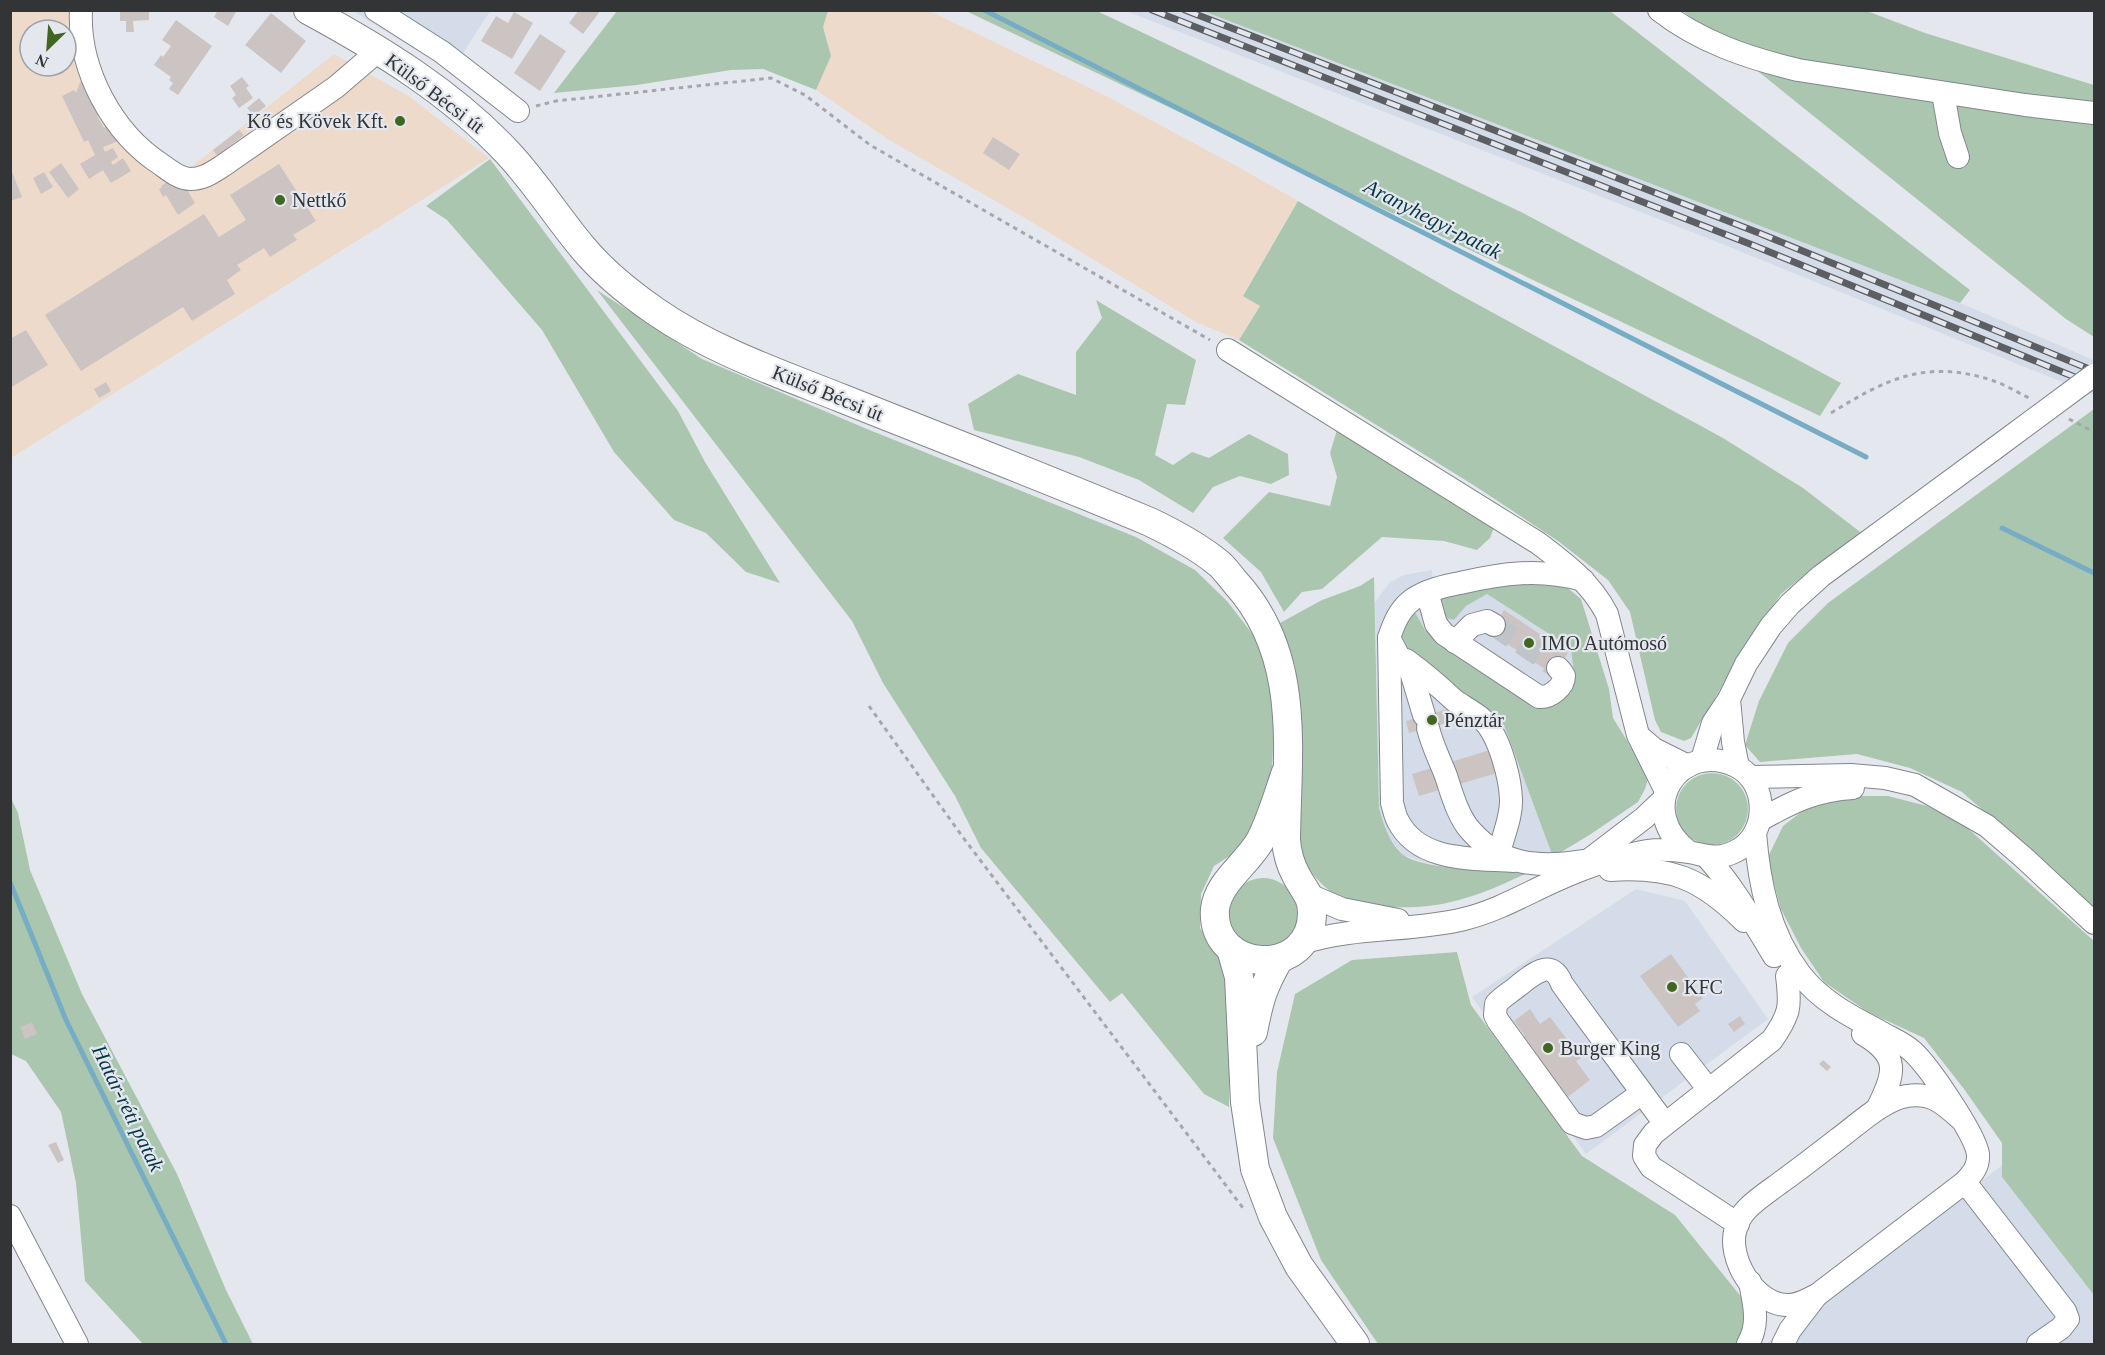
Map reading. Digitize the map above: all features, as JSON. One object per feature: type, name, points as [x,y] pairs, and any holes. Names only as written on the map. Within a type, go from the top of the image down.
[{"type":"main road","name":"Külső Bécsi út","points":[[308,10],[378,51],[441,93],[490,135],[526,173],[584,249],[604,270],[638,299],[684,330],[793,379],[1150,522],[1184,539],[1218,562],[1260,613],[1272,640],[1282,672],[1285,698],[1288,738],[1286,772]]},
{"type":"main road","points":[[1286,772],[1288,856],[1303,886],[1313,915],[1308,934],[1292,952],[1279,959],[1254,960],[1231,949],[1222,938],[1215,910],[1222,889],[1261,839],[1286,772]]},
{"type":"main road","points":[[1236,873],[1250,866],[1267,864],[1282,868],[1303,886]]},
{"type":"main road","points":[[1231,949],[1239,977],[1247,1123],[1255,1169],[1273,1217],[1299,1266],[1355,1344]]},
{"type":"main road","points":[[1245,1078],[1258,1004],[1265,984],[1279,959]]},
{"type":"street","points":[[81,10],[86,58],[99,92],[115,119],[157,162],[178,176],[188,179],[205,177],[224,165],[336,87],[378,51]]},
{"type":"street","points":[[376,10],[442,52],[518,111]]},
{"type":"street","points":[[1659,10],[1676,24],[1702,37],[1762,61],[1797,70],[1943,93],[2094,113]]},
{"type":"street","points":[[1943,93],[1950,133],[1958,157]]},
{"type":"street","points":[[1228,351],[1538,543],[1585,581],[1599,598],[1606,614],[1638,735],[1665,795],[1663,815],[1668,830],[1677,843],[1698,855],[1726,878],[1787,976],[1815,1005],[1884,1049],[1890,1058],[1890,1085],[1877,1109]]},
{"type":"street","points":[[1695,763],[1713,723],[1729,699],[1746,664],[1771,626],[1790,604],[1821,576],[2094,375]]},
{"type":"street","points":[[1585,581],[1566,575],[1512,572],[1439,587],[1412,600],[1397,616],[1394,647],[1392,803],[1398,822],[1409,837],[1426,849],[1440,855],[1506,857],[1530,864],[1674,874],[1712,891],[1768,946]]},
{"type":"street","points":[[1427,592],[1436,624],[1444,634],[1539,697],[1546,698],[1554,694],[1564,678],[1558,668]]},
{"type":"street","points":[[1455,642],[1472,625],[1487,621],[1494,625]]},
{"type":"street","points":[[1394,647],[1411,672],[1426,722],[1455,802],[1470,830],[1506,857]]},
{"type":"street","points":[[1394,647],[1456,701],[1481,717],[1496,740],[1508,777],[1511,801],[1506,857]]},
{"type":"street","points":[[1729,699],[1733,742],[1744,772],[1758,790],[1761,805],[1757,863],[1763,896],[1786,952],[1800,975],[1821,997],[1852,1018],[1901,1043],[1913,1052],[1962,1120],[1975,1140],[1978,1156],[1976,1169],[1965,1182],[1817,1295],[1790,1306],[1780,1305],[1768,1300],[1749,1282],[1739,1267],[1734,1249],[1735,1229],[1748,1208],[1877,1109],[1903,1096],[1930,1096],[1962,1120]]},
{"type":"street","points":[[1638,735],[1654,748],[1695,763]]},
{"type":"street","points":[[1302,943],[1325,935],[1462,920],[1495,910],[1581,866],[1644,818],[1665,795],[1676,775],[1695,763],[1721,760],[1744,772],[1851,775],[1885,778],[1915,785],[1987,826],[2094,923]]},
{"type":"street","points":[[1581,866],[1648,851],[1722,856],[1737,851],[1748,843],[1758,827],[1799,799],[1840,789],[1878,789],[1947,803]]},
{"type":"street","points":[[1303,886],[1342,909],[1430,924]]},
{"type":"street","points":[[1642,1093],[1596,1126],[1586,1128],[1572,1123],[1497,1021],[1495,1009],[1499,1001],[1536,972],[1550,970],[1558,975],[1562,984],[1665,1124]]},
{"type":"street","points":[[1738,1224],[1651,1167],[1644,1156],[1645,1144],[1654,1133],[1772,1040],[1784,1022],[1791,1001],[1787,976]]},
{"type":"street","points":[[1681,1054],[1709,1090]]},
{"type":"street","points":[[1965,1182],[2065,1311],[2068,1319],[2061,1328],[2038,1344]]},
{"type":"street","points":[[10,1216],[77,1344]]},
{"type":"street","points":[[1748,1344],[1756,1327],[1756,1315],[1749,1282]]},
{"type":"street","points":[[1788,1335],[1817,1295]]},
{"type":"street","points":[[1780,1305],[1788,1335]]},
{"type":"path","points":[[518,111],[556,101],[771,78],[805,95],[870,145],[1228,351]]},
{"type":"path","points":[[1831,413],[1869,390],[1915,372],[1945,370],[1992,380],[2033,401]]},
{"type":"path","points":[[2064,416],[2094,432]]},
{"type":"path","points":[[868,706],[962,836],[1247,1214]]},
{"type":"shaded area","points":[[11,11],[77,11],[117,132],[186,171],[334,54],[410,97],[489,158],[11,458]]},
{"type":"shaded area","points":[[353,11],[490,11],[451,72]]},
{"type":"shaded area","points":[[828,11],[930,11],[1106,96],[1298,201],[1243,295],[1260,305],[1239,340],[1196,322],[1030,221],[889,140],[816,90],[831,56],[822,27]]},
{"type":"shaded area","points":[[1126,11],[1203,11],[1960,303],[2094,360],[2094,395],[1717,242]]},
{"type":"shaded area","points":[[1432,570],[1434,592],[1454,619],[1466,606],[1487,594],[1572,648],[1574,673],[1535,705],[1425,630],[1416,614],[1455,695],[1504,725],[1553,857],[1529,872],[1456,868],[1426,863],[1403,855],[1388,836],[1379,808],[1375,602],[1390,582],[1404,575]]},
{"type":"shaded area","points":[[1636,889],[1685,901],[1768,1019],[1586,1154],[1472,997]]},
{"type":"shaded area","points":[[2013,1157],[2094,1264],[2094,1344],[1766,1344]]},
{"type":"green space","points":[[617,11],[828,11],[823,27],[831,56],[816,90],[763,69],[731,70],[637,85],[554,93]]},
{"type":"green space","points":[[966,11],[1097,11],[1523,213],[1841,383],[1820,416]]},
{"type":"green space","points":[[1203,11],[1610,11],[1970,290],[1960,303]]},
{"type":"green space","points":[[1683,11],[1867,11],[1925,33],[2094,85],[2094,337],[2066,319]]},
{"type":"green space","points":[[490,159],[678,411],[705,462],[780,583],[746,572],[706,533],[674,520],[614,452],[542,330],[447,220],[426,206]]},
{"type":"green space","points":[[1298,201],[1453,291],[1723,438],[1803,488],[1864,535],[1811,570],[1781,594],[1749,641],[1691,738],[1684,741],[1661,732],[1655,720],[1630,612],[1608,580],[1558,541],[1475,486],[1239,340],[1260,306],[1243,296]]},
{"type":"green space","points":[[597,290],[702,359],[867,429],[1136,537],[1195,570],[1227,601],[1264,649],[1272,684],[1274,731],[1272,770],[1256,824],[1245,846],[1214,866],[1201,894],[1200,928],[1218,952],[1231,994],[1229,1107],[1204,1094],[1122,993],[1110,1002],[981,848],[955,796],[883,683],[852,621]]},
{"type":"green space","points":[[1096,300],[1196,360],[1185,405],[1167,404],[1155,455],[1173,465],[1192,452],[1209,458],[1249,434],[1288,454],[1289,475],[1271,484],[1240,476],[1213,487],[1193,513],[1139,480],[1079,457],[974,430],[968,404],[1018,374],[1076,395],[1076,352],[1102,318]]},
{"type":"green space","points":[[2094,409],[2094,907],[1962,792],[1910,768],[1857,754],[1760,762],[1745,745],[1759,701],[1788,643],[1828,603]]},
{"type":"green space","points":[[1337,430],[1495,525],[1490,538],[1477,550],[1444,541],[1382,537],[1322,589],[1302,592],[1284,612],[1261,572],[1223,538],[1269,492],[1330,506],[1337,477],[1330,453]]},
{"type":"green space","points":[[1374,577],[1379,808],[1390,838],[1401,853],[1425,863],[1529,872],[1492,889],[1457,901],[1420,907],[1400,907],[1378,906],[1347,900],[1330,891],[1317,880],[1294,844],[1300,710],[1295,666],[1280,623],[1322,600],[1360,586]]},
{"type":"green space","points":[[1496,577],[1563,584],[1581,599],[1609,689],[1613,718],[1649,776],[1638,802],[1553,857],[1504,725],[1455,695],[1398,647],[1395,633],[1409,611],[1416,614],[1425,630],[1535,705],[1574,673],[1571,648],[1487,594],[1466,606],[1454,620],[1441,617],[1434,592]]},
{"type":"green space","points":[[1712,773],[1732,779],[1742,789],[1748,809],[1742,829],[1732,839],[1712,845],[1692,839],[1682,829],[1676,809],[1682,789],[1692,779]]},
{"type":"green space","points":[[10,796],[18,813],[30,870],[82,994],[177,1174],[226,1290],[253,1344],[143,1344],[85,1281],[76,1183],[61,1112],[26,1061],[11,1054]]},
{"type":"green space","points":[[1845,796],[1888,796],[1927,806],[1964,825],[2094,941],[2094,1295],[2002,1177],[2002,1143],[1924,1038],[1868,1012],[1824,982],[1801,948],[1781,909],[1767,859],[1783,826],[1813,803]]},
{"type":"green space","points":[[1263,878],[1276,881],[1288,888],[1295,900],[1298,913],[1295,926],[1288,938],[1276,945],[1263,948],[1250,945],[1238,938],[1231,926],[1228,913],[1231,900],[1238,888],[1250,881]]},
{"type":"green space","points":[[1457,952],[1471,1005],[1582,1156],[1675,1215],[1747,1304],[1740,1344],[1378,1344],[1321,1260],[1273,1138],[1277,1072],[1295,994],[1352,960]]},
{"type":"building","points":[[120,10],[149,10],[149,20],[133,21],[134,32],[126,32],[126,21],[120,21]]},
{"type":"building","points":[[218,10],[237,10],[228,26],[214,17]]},
{"type":"building","points":[[579,10],[601,10],[583,34],[569,23]]},
{"type":"building","points":[[514,12],[533,23],[512,59],[481,41],[496,16],[508,23]]},
{"type":"building","points":[[271,13],[306,41],[281,73],[245,45]]},
{"type":"building","points":[[176,20],[212,46],[178,95],[169,89],[173,83],[169,80],[171,77],[154,65],[171,46],[162,40]]},
{"type":"building","points":[[540,34],[566,51],[540,91],[514,73]]},
{"type":"building","points":[[242,77],[249,86],[246,88],[253,98],[239,108],[232,98],[236,95],[230,86]]},
{"type":"building","points":[[87,78],[105,111],[97,116],[104,128],[112,124],[121,140],[103,147],[105,152],[113,148],[118,157],[111,162],[113,165],[123,158],[131,171],[111,183],[103,170],[89,179],[80,164],[95,155],[88,140],[84,142],[62,96],[74,90],[76,93],[80,82]]},
{"type":"building","points":[[259,98],[266,106],[254,116],[247,108]]},
{"type":"building","points":[[239,130],[244,135],[226,149],[231,155],[222,162],[213,150]]},
{"type":"building","points":[[993,137],[1020,154],[1009,170],[983,153]]},
{"type":"building","points":[[61,163],[79,189],[68,198],[49,172]]},
{"type":"building","points":[[279,164],[316,221],[293,235],[297,240],[270,257],[264,248],[237,265],[241,270],[227,280],[235,294],[192,321],[183,307],[81,371],[45,315],[204,214],[219,237],[246,220],[230,195]]},
{"type":"building","points":[[10,167],[22,197],[10,201]]},
{"type":"building","points":[[44,172],[53,187],[41,194],[33,178]]},
{"type":"building","points":[[175,177],[184,185],[195,203],[178,215],[166,195],[163,197],[159,189]]},
{"type":"building","points":[[26,330],[48,365],[10,388],[10,339]]},
{"type":"building","points":[[106,382],[111,391],[99,398],[94,389]]},
{"type":"building","name":"IMO Autómosó","points":[[1504,610],[1568,653],[1554,675],[1489,632]]},
{"type":"building","name":"Pénztár","points":[[1454,707],[1458,720],[1409,733],[1406,721]]},
{"type":"building","points":[[1490,750],[1497,773],[1419,796],[1412,774]]},
{"type":"building","name":"KFC","points":[[1671,954],[1703,998],[1695,1004],[1700,1011],[1678,1027],[1640,976]]},
{"type":"building","name":"Burger King","points":[[1530,1009],[1540,1024],[1550,1017],[1581,1058],[1576,1061],[1590,1080],[1565,1099],[1518,1041],[1525,1036],[1514,1021]]},
{"type":"building","points":[[1740,1016],[1745,1024],[1734,1032],[1728,1024]]},
{"type":"building","points":[[32,1022],[37,1034],[25,1039],[20,1027]]},
{"type":"building","points":[[1823,1060],[1831,1067],[1827,1071],[1819,1064]]},
{"type":"building","points":[[56,1142],[64,1160],[58,1163],[48,1145]]},
{"type":"waterway","name":"Aranyhegyi-patak","points":[[984,10],[1866,457]]},
{"type":"waterway","name":"Aranyhegyi-patak","points":[[2002,528],[2094,573]]},
{"type":"waterway","name":"Határ-réti patak","points":[[10,882],[66,1020],[226,1344]]},
{"type":"tunnel","points":[[1494,625],[1558,668]]},
{"type":"railway","points":[[1152,10],[1750,244],[2094,385]]},
{"type":"railway","points":[[1185,10],[1759,233],[2094,371]]},
{"type":"place","name":"Kő és Kövek Kft.","points":[[400,121]]},
{"type":"place","name":"Nettkő","points":[[280,200]]},
{"type":"place","name":"IMO Autómosó","points":[[1529,643]]},
{"type":"place","name":"Pénztár","points":[[1432,720]]},
{"type":"place","name":"KFC","points":[[1672,987]]},
{"type":"place","name":"Burger King","points":[[1548,1048]]}]
